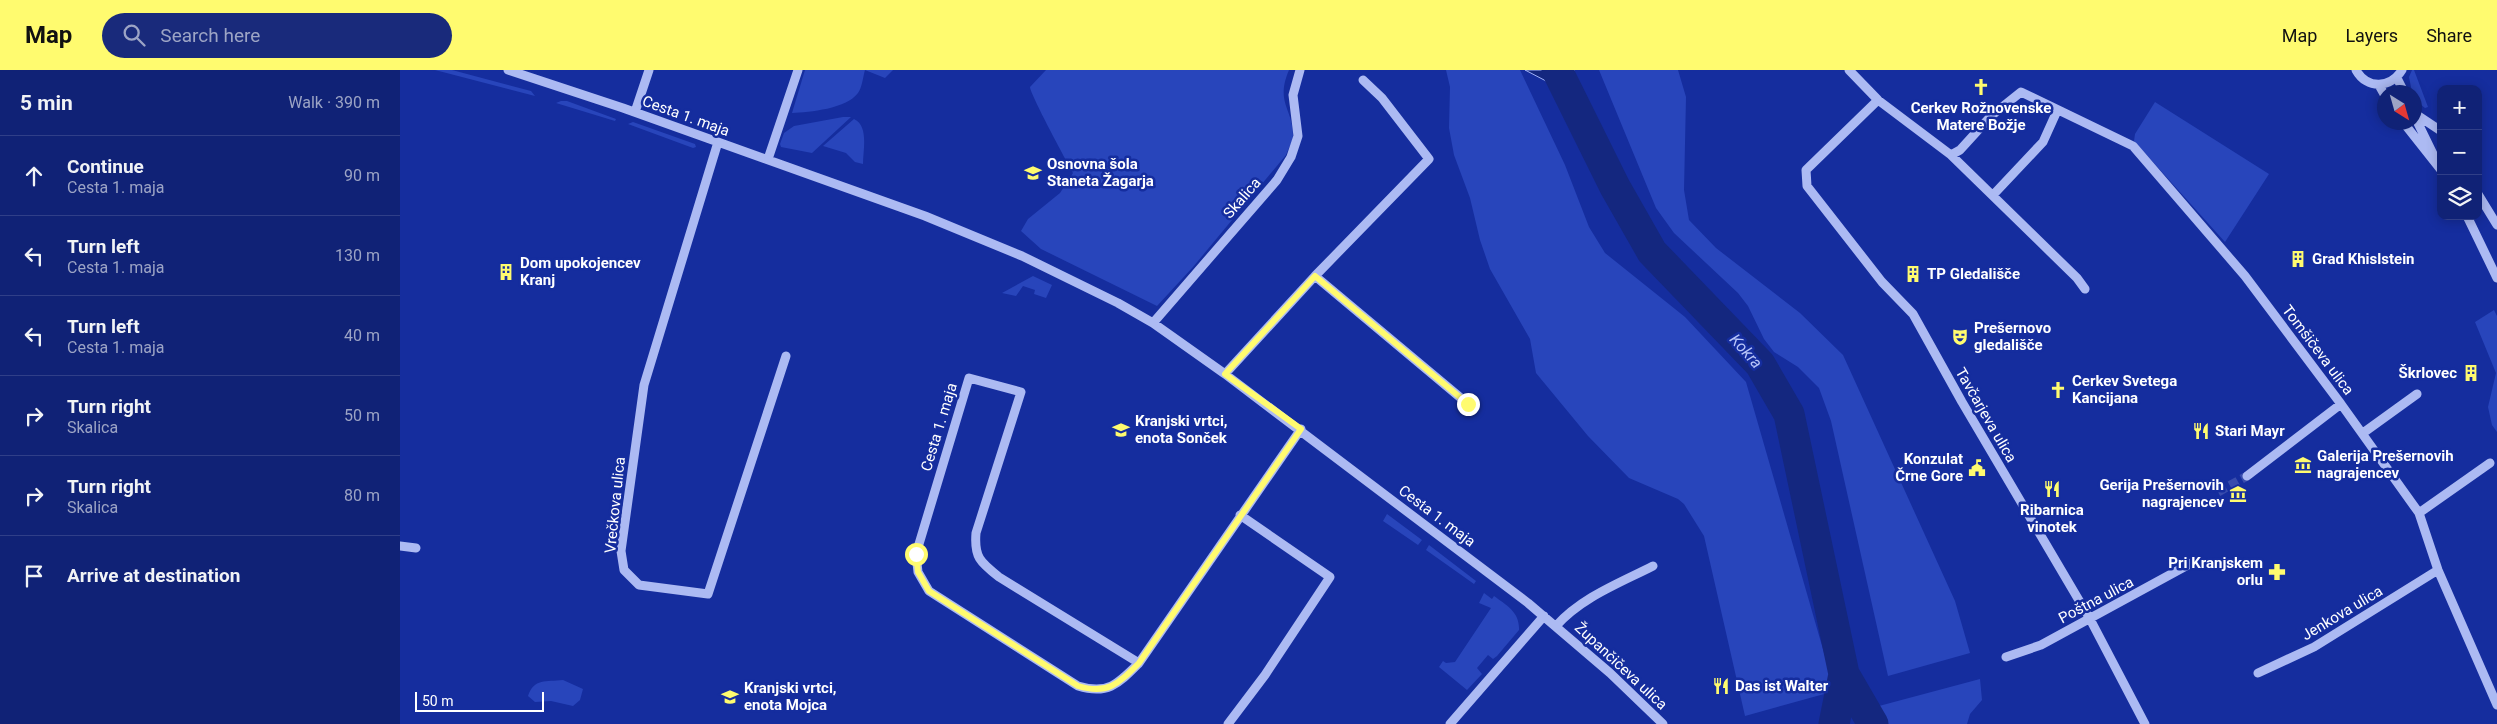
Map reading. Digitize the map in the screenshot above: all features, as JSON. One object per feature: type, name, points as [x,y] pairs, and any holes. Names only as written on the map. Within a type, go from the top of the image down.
[{"type":"street","name":"Cesta 1. maja","points":[[508,70],[635,112],[924,216],[1022,256],[1118,303],[1153,323],[1301,429],[1556,626]]},
{"type":"street","points":[[635,112],[649,70]]},
{"type":"street","points":[[768,159],[798,70]]},
{"type":"street","name":"Skalica","points":[[1153,323],[1277,180],[1291,157],[1298,136],[1293,95],[1300,70]]},
{"type":"street","points":[[1849,70],[1878,100],[1950,155],[1994,194],[2078,278],[2085,289]]},
{"type":"street","points":[[2356,70],[2363,79],[2379,85],[2386,84],[2400,74]]},
{"type":"street","points":[[1225,374],[1315,276],[1429,159],[1382,98],[1363,80]]},
{"type":"street","name":"Tomšičeva ulica","points":[[1950,155],[1960,150],[1991,116],[2021,92],[2057,111],[2134,146],[2245,276],[2341,404],[2419,513],[2438,570],[2497,705]]},
{"type":"street","name":"Tavčarjeva ulica","points":[[1878,100],[1806,170],[1807,186],[1882,282],[1913,314],[1962,402],[2090,619],[2146,724]]},
{"type":"street","points":[[1994,194],[2043,142],[2057,111]]},
{"type":"street","points":[[2422,119],[2439,130]]},
{"type":"street","points":[[2409,130],[2437,165]]},
{"type":"street","points":[[2422,130],[2437,162]]},
{"type":"street","name":"Vrečkova ulica","points":[[718,142],[644,385],[621,552],[624,570],[639,585],[708,594],[786,356]]},
{"type":"street","points":[[2482,201],[2497,226]]},
{"type":"street","points":[[2469,220],[2497,278]]},
{"type":"street","points":[[1315,276],[1468,404]]},
{"type":"street","name":"Cesta 1. maja","points":[[1139,663],[999,577],[982,563],[974,549],[976,533],[1021,392],[968,378],[916,554],[918,572],[929,591],[1078,686],[1095,692],[1118,684],[1139,663],[1163,631],[1240,515],[1301,429]]},
{"type":"street","points":[[2362,433],[2417,394]]},
{"type":"street","points":[[2247,476],[2341,404]]},
{"type":"street","points":[[2419,513],[2490,463]]},
{"type":"street","points":[[1228,724],[1265,676],[1330,577],[1240,515]]},
{"type":"street","points":[[400,546],[416,548]]},
{"type":"street","name":"Poštna ulica","points":[[2006,657],[2041,645],[2197,560]]},
{"type":"street","name":"Župančičeva ulica","points":[[1653,566],[1584,601],[1566,615],[1556,626],[1610,673],[1663,724]]},
{"type":"street","name":"Jenkova ulica","points":[[2258,673],[2314,647],[2438,570]]},
{"type":"street","points":[[1450,724],[1544,616]]},
{"type":"shaded area","points":[[435,70],[452,70],[531,91],[535,96]]},
{"type":"shaded area","points":[[805,70],[865,70],[858,93],[845,103],[827,109],[792,113]]},
{"type":"shaded area","points":[[865,70],[893,70],[885,78]]},
{"type":"shaded area","points":[[1046,70],[1289,70],[1285,81],[1284,98],[1293,136],[1286,155],[1193,267],[1157,306],[1041,249],[1021,231],[1028,219],[1060,193],[1073,173],[1030,87]]},
{"type":"shaded area","points":[[1446,70],[1520,70],[1565,165],[1589,227],[1605,253],[1685,317],[1746,382],[1835,691],[1745,716],[1704,536],[1684,504],[1678,499],[1629,478],[1588,436],[1536,373],[1530,339],[1490,269],[1480,240],[1470,198],[1454,155],[1449,128],[1450,87]]},
{"type":"shaded area","points":[[1525,70],[1574,70],[1569,93]]},
{"type":"shaded area","points":[[1599,70],[1678,70],[1686,97],[1684,190],[1689,220],[1716,248],[1800,313],[1843,355],[1955,601],[1970,653],[1888,676],[1831,421],[1819,388],[1798,367],[1774,352],[1764,339],[1748,306],[1738,293],[1674,233],[1656,208]]},
{"type":"shaded area","points":[[2412,70],[2414,70],[2420,85],[2411,85],[2409,77]]},
{"type":"shaded area","points":[[2422,91],[2428,107],[2425,108],[2422,106]]},
{"type":"shaded area","points":[[567,101],[616,119],[615,121],[556,103]]},
{"type":"shaded area","points":[[2155,102],[2269,174],[2225,242],[2134,141],[2135,134]]},
{"type":"shaded area","points":[[851,117],[812,153],[781,147],[780,144],[784,133],[794,126]]},
{"type":"shaded area","points":[[854,119],[862,127],[864,145],[863,164],[855,162],[846,153],[823,146]]},
{"type":"shaded area","points":[[633,122],[695,144],[696,147],[693,148],[628,124]]},
{"type":"shaded area","points":[[1033,276],[1052,285],[1046,298],[1034,294],[1035,290],[1023,286],[1016,296],[1002,293]]},
{"type":"shaded area","points":[[2494,310],[2497,316],[2497,432],[2492,425],[2488,407],[2496,373],[2475,322]]},
{"type":"shaded area","points":[[1387,514],[1422,540],[1418,545],[1383,521]]},
{"type":"shaded area","points":[[1429,545],[1476,581],[1474,584],[1426,550]]},
{"type":"shaded area","points":[[1484,593],[1492,599],[1494,596],[1515,614],[1519,630],[1497,656],[1493,659],[1488,655],[1477,668],[1482,674],[1467,690],[1439,667],[1443,661],[1446,663],[1455,662],[1491,608],[1479,603]]},
{"type":"shaded area","points":[[1980,679],[1982,700],[1970,714],[1967,724],[1883,724],[1879,706]]},
{"type":"shaded area","points":[[563,680],[583,689],[580,700],[573,706],[551,701],[535,702],[528,696],[534,686],[541,682]]},
{"type":"waterway","name":"Kokra","points":[[1557,70],[1615,187],[1652,252],[1760,364],[1789,414],[1844,674],[1873,724]]},
{"type":"waterway","name":"Kokra","points":[[1834,724],[1844,674]]},
{"type":"tunnel","points":[[2218,492],[2247,476]]},
{"type":"place","name":"Cerkev Rožnovenske Matere Božje","points":[[1981,87]]},
{"type":"place","name":"Osnovna šola Staneta Žagarja","points":[[1033,173]]},
{"type":"place","name":"Grad Khislstein","points":[[2298,259]]},
{"type":"place","name":"Dom upokojencev Kranj","points":[[506,272]]},
{"type":"place","name":"TP Gledališče","points":[[1913,274]]},
{"type":"place","name":"Prešernovo gledališče","points":[[1960,337]]},
{"type":"place","name":"Škrlovec","points":[[2471,373]]},
{"type":"place","name":"Cerkev Svetega Kancijana","points":[[2058,390]]},
{"type":"place","name":"Kranjski vrtci, enota Sonček","points":[[1121,430]]},
{"type":"place","name":"Stari Mayr","points":[[2201,431]]},
{"type":"place","name":"Galerija Prešernovih nagrajencev","points":[[2303,465]]},
{"type":"place","name":"Konzulat Črne Gore","points":[[1977,468]]},
{"type":"place","name":"Ribarnica vinotek","points":[[2052,489]]},
{"type":"place","name":"Gerija Prešernovih nagrajencev","points":[[2238,494]]},
{"type":"place","name":"Pri Kranjskem orlu","points":[[2277,572]]},
{"type":"place","name":"Das ist Walter","points":[[1721,686]]},
{"type":"place","name":"Kranjski vrtci, enota Mojca","points":[[730,697]]},
{"type":"route","points":[[916,554],[918,572],[929,591],[1078,686],[1095,692],[1118,684],[1139,663],[1163,631],[1240,515],[1301,429],[1225,374],[1315,276],[1468,404]]}]
